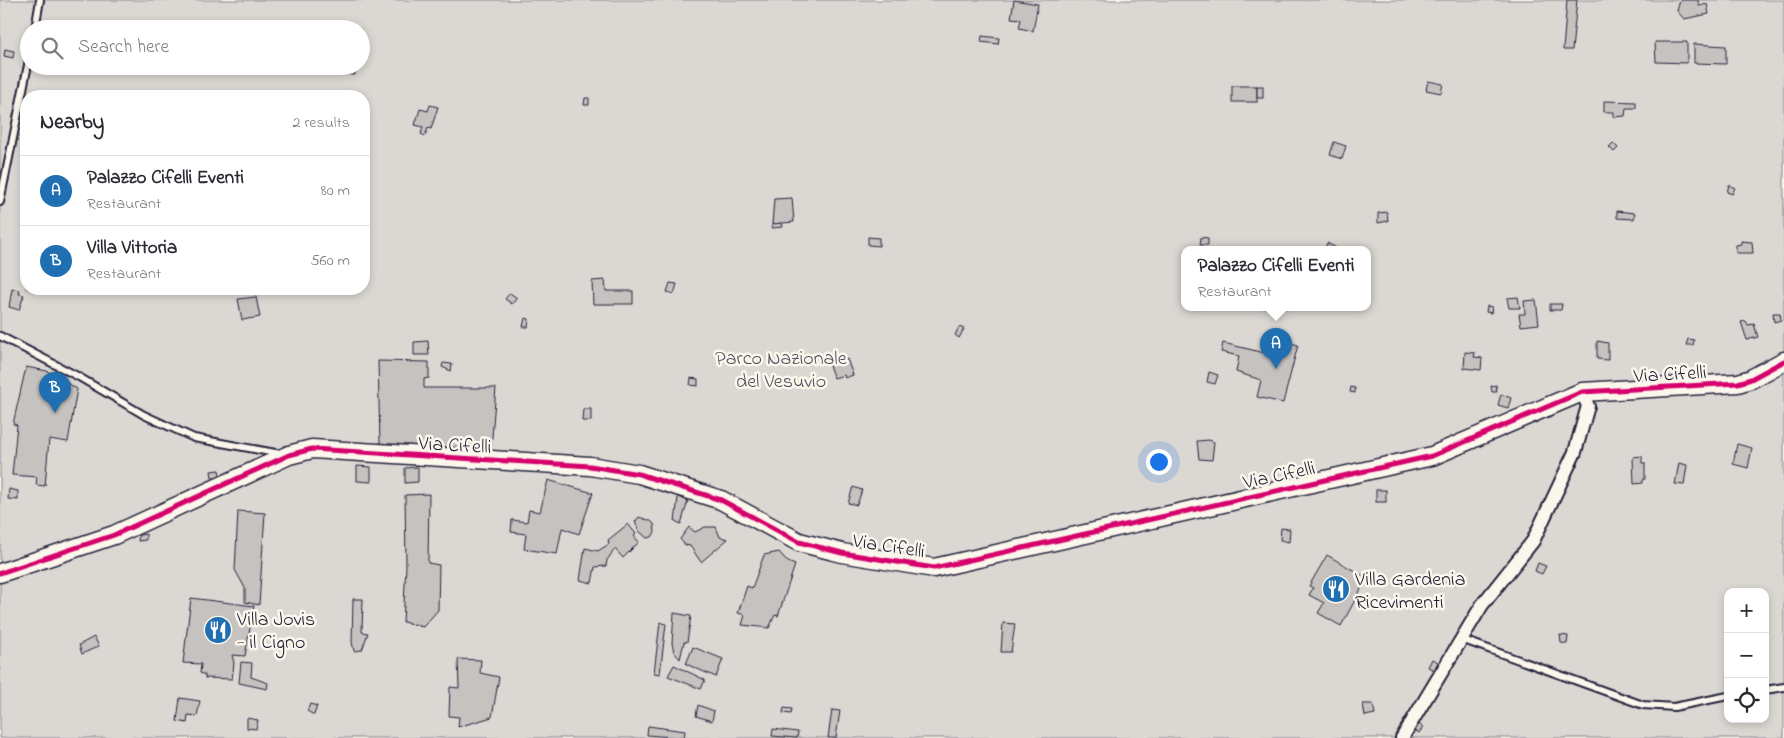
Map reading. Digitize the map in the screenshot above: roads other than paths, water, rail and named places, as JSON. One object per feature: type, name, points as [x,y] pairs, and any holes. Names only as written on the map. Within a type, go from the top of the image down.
[{"type":"street","name":"Via Cifelli","points":[[0,573],[114,535],[289,455],[312,449],[590,466],[639,474],[721,500],[799,542],[842,553],[934,568],[1432,456],[1582,392],[1738,383],[1751,379],[1784,361]]},
{"type":"street","points":[[1402,738],[1482,605],[1533,541],[1575,452],[1588,406],[1582,392]]},
{"type":"lane","points":[[37,20],[40,0]]},
{"type":"lane","points":[[23,90],[26,75]]},
{"type":"lane","points":[[0,202],[20,104]]},
{"type":"lane","points":[[0,336],[79,377],[144,416],[194,438],[289,455]]},
{"type":"lane","points":[[1460,639],[1643,705],[1674,707],[1724,697]]},
{"type":"lane","points":[[1769,689],[1784,687]]},
{"type":"place","name":"Palazzo Cifelli Eventi","points":[[1276,369]]},
{"type":"place","name":"Villa Vittoria","points":[[55,413]]},
{"type":"place","name":"Villa Gardenia Ricevimenti","points":[[1336,589]]},
{"type":"place","name":"Villa Jovis - il Cigno","points":[[218,630]]},
{"type":"park label","name":"Parco Nazionale del Vesuvio","points":[[781,368]]}]
